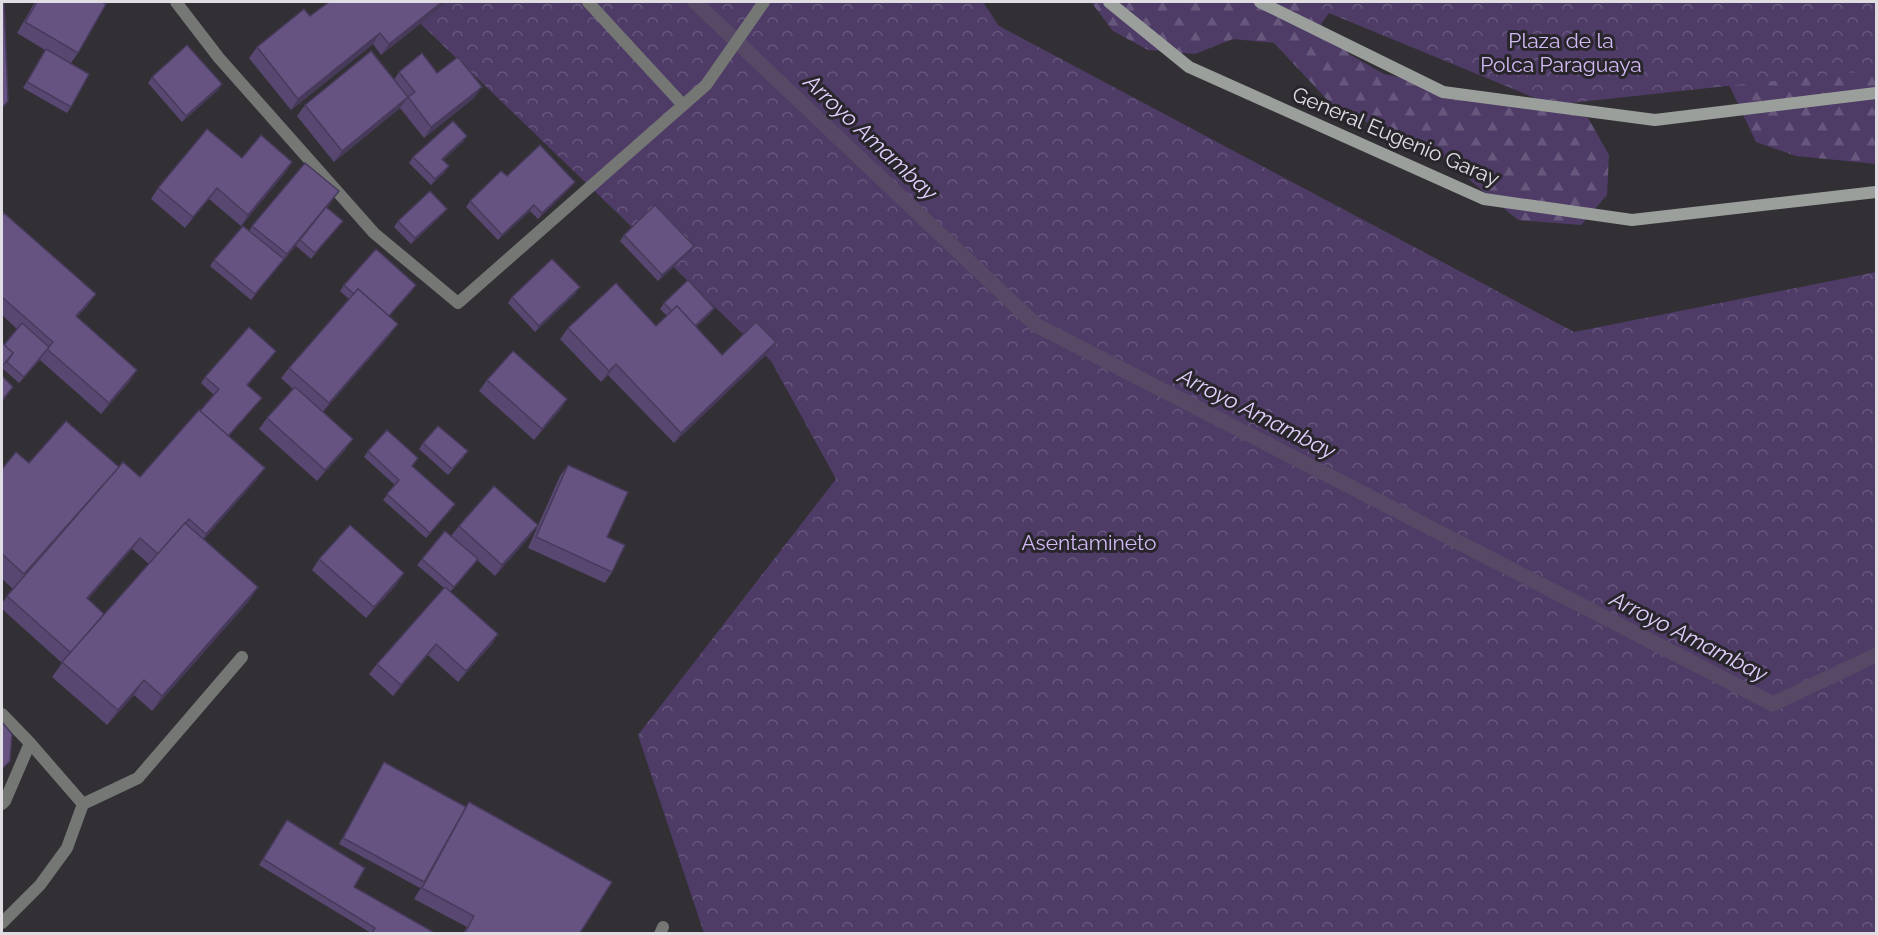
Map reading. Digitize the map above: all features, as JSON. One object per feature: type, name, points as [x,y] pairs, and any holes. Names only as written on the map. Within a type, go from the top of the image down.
[{"type":"street","points":[[176,2],[219,58],[374,233],[458,303],[706,85],[764,2]]},
{"type":"street","points":[[588,2],[683,105]]},
{"type":"street","name":"General Eugenio Garay","points":[[1109,2],[1189,67],[1484,199],[1632,220],[1876,192]]},
{"type":"street","points":[[1260,2],[1443,92],[1655,120],[1876,93]]},
{"type":"street","points":[[2,923],[40,885],[67,848],[83,804],[138,778],[242,657]]},
{"type":"street","points":[[2,714],[83,804]]},
{"type":"street","points":[[2,804],[30,743]]},
{"type":"green space","name":"Asentamineto","points":[[398,2],[983,2],[999,26],[1574,332],[1876,272],[1876,933],[704,933],[638,735],[836,479],[771,361]]},
{"type":"green space","points":[[1091,2],[1337,2],[1321,24],[1349,54],[1384,74],[1588,118],[1609,155],[1607,195],[1581,225],[1518,220],[1444,159],[1333,106],[1274,43],[1233,39],[1195,54],[1148,50],[1113,31]]},
{"type":"green space","name":"Plaza de la Polca Paraguaya","points":[[1302,2],[1876,2],[1876,70],[1552,105]]},
{"type":"green space","points":[[1876,2],[1876,164],[1796,156],[1756,142],[1721,68]]},
{"type":"building","points":[[2,2],[4,2],[8,101],[2,108]]},
{"type":"building","points":[[37,2],[102,2],[106,4],[78,53],[25,22]]},
{"type":"building","points":[[329,2],[442,2],[389,44],[380,33],[298,99],[257,47],[304,9],[310,16]]},
{"type":"building","points":[[187,45],[222,84],[186,116],[152,77]]},
{"type":"building","points":[[46,49],[89,74],[71,107],[27,82]]},
{"type":"building","points":[[371,51],[408,97],[342,151],[305,105]]},
{"type":"building","points":[[422,53],[437,73],[458,57],[482,87],[431,127],[408,97],[415,92],[399,72]]},
{"type":"building","points":[[453,121],[467,136],[442,159],[449,166],[435,179],[413,157]]},
{"type":"building","points":[[207,129],[242,158],[261,135],[292,162],[248,215],[217,188],[193,217],[158,188]]},
{"type":"building","points":[[540,145],[575,182],[542,213],[534,205],[502,235],[470,201],[501,171],[507,176]]},
{"type":"building","points":[[305,163],[339,191],[287,254],[252,226]]},
{"type":"building","points":[[430,191],[447,209],[415,238],[398,221]]},
{"type":"building","points":[[655,205],[694,246],[662,275],[624,235]]},
{"type":"building","points":[[326,207],[343,221],[315,253],[300,240]]},
{"type":"building","points":[[4,213],[96,294],[76,316],[137,370],[109,403],[47,349],[53,342],[2,297],[2,216]]},
{"type":"building","points":[[243,226],[284,259],[255,294],[214,260]]},
{"type":"building","points":[[376,249],[416,285],[389,316],[358,289],[354,294],[344,285]]},
{"type":"building","points":[[552,259],[580,287],[539,326],[512,297]]},
{"type":"building","points":[[688,280],[714,308],[695,326],[677,306],[672,311],[664,303]]},
{"type":"building","points":[[616,283],[656,326],[677,306],[722,355],[756,322],[776,342],[681,433],[616,364],[609,371],[568,328]]},
{"type":"building","points":[[358,289],[398,324],[329,403],[289,368]]},
{"type":"building","points":[[22,323],[49,347],[24,377],[7,362],[13,353],[4,345]]},
{"type":"building","points":[[249,327],[276,351],[247,385],[262,398],[228,436],[200,411],[219,389],[205,377]]},
{"type":"building","points":[[2,343],[13,353],[2,366]]},
{"type":"building","points":[[513,351],[567,399],[542,429],[487,380]]},
{"type":"building","points":[[2,376],[13,387],[2,400]]},
{"type":"building","points":[[295,387],[353,439],[325,470],[267,418]]},
{"type":"building","points":[[199,410],[265,468],[206,534],[189,519],[158,554],[140,538],[87,598],[104,614],[71,653],[7,596],[123,462],[140,477]]},
{"type":"building","points":[[66,421],[119,467],[24,574],[2,554],[2,469],[16,452],[29,463]]},
{"type":"building","points":[[438,426],[468,451],[452,469],[423,443]]},
{"type":"building","points":[[387,430],[418,458],[412,466],[455,504],[430,533],[387,494],[399,480],[368,451]]},
{"type":"building","points":[[568,465],[628,492],[607,537],[625,545],[612,572],[536,537]]},
{"type":"building","points":[[494,486],[538,525],[502,565],[459,526]]},
{"type":"building","points":[[185,523],[258,587],[162,696],[144,680],[118,710],[62,662]]},
{"type":"building","points":[[350,525],[404,573],[374,607],[319,559]]},
{"type":"building","points":[[445,531],[478,559],[454,587],[422,559]]},
{"type":"building","points":[[445,587],[498,634],[466,671],[436,644],[401,685],[377,664]]},
{"type":"building","points":[[2,722],[12,734],[10,761],[2,769]]},
{"type":"building","points":[[384,762],[466,807],[424,882],[343,838]]},
{"type":"building","points":[[469,802],[612,882],[580,933],[465,933],[474,916],[422,888]]},
{"type":"building","points":[[287,820],[365,868],[354,887],[435,933],[372,933],[375,928],[263,859]]},
{"type":"waterway","name":"Arroyo Amambay","points":[[695,2],[1036,325],[1773,704],[1876,655]]}]
